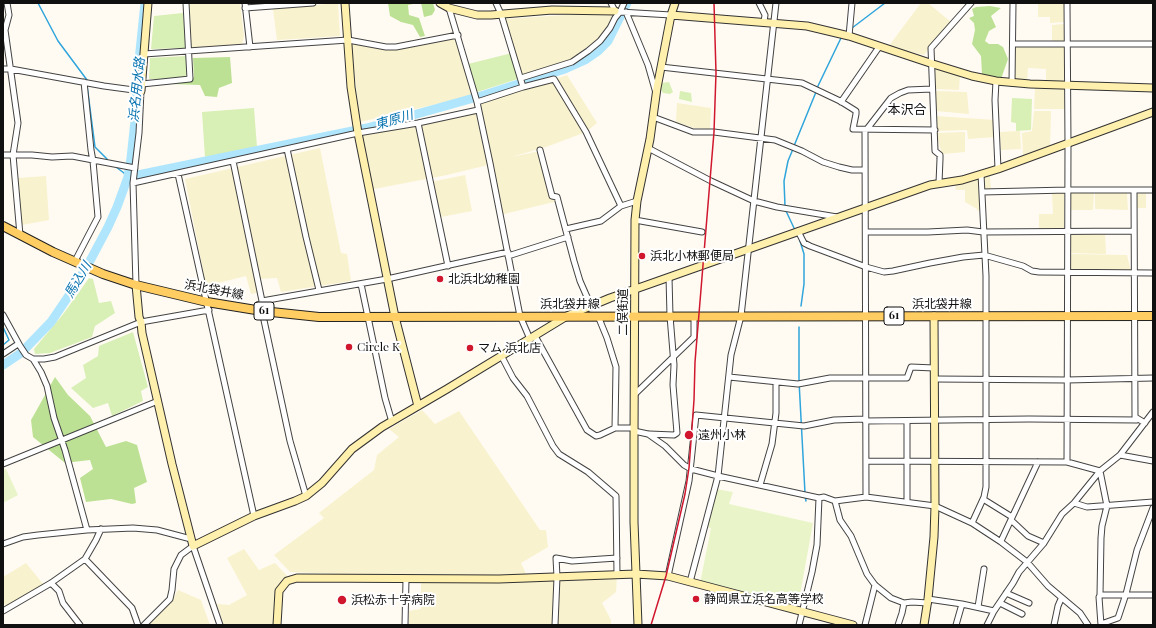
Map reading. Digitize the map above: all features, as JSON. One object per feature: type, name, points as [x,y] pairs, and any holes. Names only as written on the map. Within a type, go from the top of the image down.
[{"type":"main road","name":"浜北袋井線","points":[[3,226],[53,252],[89,268],[208,306],[319,316],[1153,316]]},
{"type":"street","points":[[7,3],[9,15],[5,30],[18,122],[13,155],[20,235]]},
{"type":"street","points":[[148,3],[144,54],[138,89],[139,132],[133,168],[136,284],[139,317],[192,542],[220,625]]},
{"type":"street","points":[[3,69],[138,89],[190,78],[190,51],[186,3]]},
{"type":"street","points":[[250,47],[245,6],[313,3]]},
{"type":"street","points":[[345,3],[351,87],[358,133],[395,317],[418,406]]},
{"type":"street","points":[[440,3],[449,8],[477,15],[552,10],[622,12],[807,26],[849,36],[972,76],[996,81],[1012,83],[1153,88]]},
{"type":"street","points":[[496,3],[501,14],[523,87]]},
{"type":"street","points":[[611,3],[622,12],[648,65],[656,94]]},
{"type":"street","points":[[521,78],[572,62],[588,51],[600,41],[622,12],[624,3]]},
{"type":"street","name":"二俣街道","points":[[638,625],[634,430],[635,220],[656,94],[671,15],[675,3]]},
{"type":"street","points":[[759,3],[765,14],[764,22]]},
{"type":"street","points":[[690,582],[718,476],[731,355],[741,316],[775,24],[776,3]]},
{"type":"street","points":[[849,36],[852,3]]},
{"type":"street","points":[[939,183],[940,155],[936,151],[932,89],[933,64],[931,48],[971,3]]},
{"type":"street","points":[[1012,83],[1013,3]]},
{"type":"street","points":[[1067,3],[1067,462]]},
{"type":"street","points":[[449,8],[475,95],[520,316],[587,430],[596,436],[614,428],[634,430],[648,434],[674,435],[677,433],[673,385],[669,277]]},
{"type":"street","points":[[144,54],[348,40],[386,47],[458,35]]},
{"type":"street","points":[[1013,44],[1153,44]]},
{"type":"street","points":[[842,102],[879,46]]},
{"type":"street","points":[[661,67],[802,83],[816,91],[842,102],[856,111],[853,129],[935,130]]},
{"type":"street","points":[[476,102],[554,79],[586,132],[621,206]]},
{"type":"street","points":[[996,81],[995,100],[998,128],[998,169]]},
{"type":"street","points":[[75,262],[98,216],[84,82]]},
{"type":"street","points":[[866,497],[866,130],[891,98],[908,90],[932,89]]},
{"type":"street","points":[[134,184],[358,133],[478,110]]},
{"type":"street","points":[[144,625],[170,599],[174,569],[192,542],[306,496],[322,483],[352,449],[382,427],[502,357],[567,316],[669,277],[837,217],[930,185],[962,180],[998,169],[1153,112]]},
{"type":"street","points":[[653,117],[693,132],[714,132],[776,140],[823,162],[852,170],[865,170]]},
{"type":"street","points":[[418,122],[448,266]]},
{"type":"street","points":[[648,148],[711,182],[754,201],[777,207],[837,217]]},
{"type":"street","points":[[287,149],[319,290]]},
{"type":"street","points":[[540,150],[552,196],[557,197],[580,280],[591,306]]},
{"type":"street","points":[[3,155],[52,157],[72,156],[133,168]]},
{"type":"street","points":[[233,162],[262,301],[261,310],[290,441],[306,496]]},
{"type":"street","points":[[178,174],[254,516]]},
{"type":"street","points":[[972,523],[986,493],[986,316],[981,174]]},
{"type":"street","points":[[1134,190],[1135,417],[1138,420]]},
{"type":"street","points":[[982,192],[1153,190]]},
{"type":"street","points":[[566,229],[601,221],[621,206],[637,201]]},
{"type":"street","points":[[635,220],[702,232]]},
{"type":"street","points":[[866,232],[928,232],[967,230],[983,232],[1134,231]]},
{"type":"street","points":[[798,231],[804,243],[810,246],[866,267],[884,272],[893,272],[963,257],[984,255],[1039,272],[1153,273]]},
{"type":"street","points":[[262,301],[361,284],[508,254],[568,237]]},
{"type":"street","points":[[361,284],[385,398],[392,422]]},
{"type":"street","points":[[33,359],[55,357],[141,322],[208,306]]},
{"type":"street","points":[[3,314],[19,345],[26,355],[33,359],[47,386],[87,530]]},
{"type":"street","points":[[598,316],[616,367],[614,428]]},
{"type":"street","points":[[634,395],[694,338],[694,316]]},
{"type":"street","points":[[924,625],[928,601],[934,536],[935,506],[936,421],[934,316]]},
{"type":"street","points":[[3,354],[19,345]]},
{"type":"street","points":[[502,357],[513,378],[527,396],[553,446],[559,454],[588,472],[616,496],[618,575]]},
{"type":"street","points":[[729,377],[800,384],[830,378],[907,378],[911,366],[934,368]]},
{"type":"street","points":[[935,379],[1067,380],[1153,378]]},
{"type":"street","points":[[760,485],[772,444],[776,413],[776,382]]},
{"type":"street","points":[[3,464],[158,401]]},
{"type":"street","points":[[988,625],[994,611],[1006,593],[1027,562],[1044,543],[1062,514],[1074,503],[1100,470],[1120,455],[1153,412]]},
{"type":"street","points":[[668,576],[691,469],[696,415],[802,426],[834,420],[936,421],[1067,419],[1138,420],[1144,423]]},
{"type":"street","points":[[907,420],[907,502]]},
{"type":"street","points":[[648,434],[664,446],[684,465],[691,469],[718,476],[802,493],[819,498],[824,497],[836,501],[866,497],[935,506],[972,523],[1000,541],[1027,562],[1061,599],[1080,613],[1088,625]]},
{"type":"street","points":[[1120,455],[1153,461]]},
{"type":"street","points":[[866,461],[1067,462],[1100,470]]},
{"type":"street","points":[[1000,541],[1038,462]]},
{"type":"street","points":[[1100,470],[1107,506],[1102,526],[1099,596],[1101,624],[1118,618],[1126,594],[1137,550],[1153,508]]},
{"type":"street","points":[[800,625],[817,545],[819,498]]},
{"type":"street","points":[[983,500],[1011,518],[1028,536],[1044,543]]},
{"type":"street","points":[[836,501],[840,520],[851,536],[867,574],[875,585],[891,598],[904,603],[928,601],[962,604],[994,611]]},
{"type":"street","points":[[1074,503],[1087,506],[1107,506],[1153,502]]},
{"type":"street","points":[[3,544],[23,537],[87,530],[133,528],[157,530],[192,542]]},
{"type":"street","points":[[3,611],[51,583],[85,559],[101,529]]},
{"type":"street","points":[[555,625],[557,577],[556,558],[572,561],[617,558]]},
{"type":"street","points":[[85,559],[132,608],[138,625]]},
{"type":"street","points":[[978,607],[984,569]]},
{"type":"street","points":[[277,625],[279,591],[290,579],[297,578],[499,579],[636,574],[668,576],[853,625]]},
{"type":"street","points":[[405,625],[406,579]]},
{"type":"street","points":[[51,583],[59,591],[62,603],[80,625]]},
{"type":"street","points":[[865,625],[875,585]]},
{"type":"street","points":[[1006,593],[1029,603]]},
{"type":"street","points":[[1100,595],[1153,595]]},
{"type":"street","points":[[1054,625],[1061,599]]},
{"type":"street","points":[[898,625],[904,603]]},
{"type":"street","points":[[1000,603],[1022,614]]},
{"type":"street","points":[[956,625],[962,604]]},
{"type":"shaded area","points":[[187,3],[240,3],[244,36],[242,44],[191,48]]},
{"type":"shaded area","points":[[338,3],[340,36],[277,40],[273,9]]},
{"type":"shaded area","points":[[921,3],[928,3],[951,22],[924,55],[888,47]]},
{"type":"shaded area","points":[[1038,4],[1065,4],[1064,22],[1050,23],[1050,17],[1038,17]]},
{"type":"shaded area","points":[[611,12],[615,18],[609,25],[606,34],[593,47],[564,65],[521,78],[505,19]]},
{"type":"shaded area","points":[[1064,24],[1065,43],[1052,43],[1052,25]]},
{"type":"shaded area","points":[[458,35],[475,95],[360,122],[351,43],[392,47]]},
{"type":"shaded area","points":[[1064,45],[1064,83],[1046,81],[1046,69],[1028,68],[1027,83],[1015,82],[1015,46]]},
{"type":"shaded area","points":[[935,67],[960,75],[959,90],[935,89]]},
{"type":"shaded area","points":[[567,75],[597,123],[586,132],[546,147],[511,157],[540,151],[550,191],[558,201],[500,215],[490,163],[475,105]]},
{"type":"shaded area","points":[[1035,88],[1064,89],[1064,109],[1034,109]]},
{"type":"shaded area","points":[[936,91],[967,92],[969,114],[936,111]]},
{"type":"shaded area","points":[[677,103],[711,108],[710,129],[694,128],[676,122]]},
{"type":"shaded area","points":[[475,111],[488,165],[447,175],[369,190],[362,135]]},
{"type":"shaded area","points":[[1034,111],[1051,111],[1050,149],[1023,155],[1022,133],[1032,131]]},
{"type":"shaded area","points":[[936,116],[995,120],[995,137],[968,139],[967,130],[937,131]]},
{"type":"shaded area","points":[[1020,131],[1021,149],[1001,150],[1000,132]]},
{"type":"shaded area","points":[[965,132],[965,152],[942,154],[936,133]]},
{"type":"shaded area","points":[[320,148],[341,253],[347,254],[351,281],[281,292],[277,278],[258,279],[257,293],[251,294],[246,276],[206,286],[185,179]]},
{"type":"shaded area","points":[[990,174],[991,191],[980,191],[980,211],[965,202],[965,190],[956,190],[955,184]]},
{"type":"shaded area","points":[[465,175],[472,211],[441,217],[431,182]]},
{"type":"shaded area","points":[[46,176],[49,220],[22,225],[18,178]]},
{"type":"shaded area","points":[[1052,193],[1064,193],[1064,230],[1039,229],[1039,214],[1053,214]]},
{"type":"shaded area","points":[[1068,193],[1094,193],[1093,210],[1068,210]]},
{"type":"shaded area","points":[[1095,193],[1127,193],[1128,210],[1095,209]]},
{"type":"shaded area","points":[[1146,193],[1146,208],[1137,208],[1136,194]]},
{"type":"shaded area","points":[[1105,233],[1106,254],[1070,253],[1069,235]]},
{"type":"shaded area","points":[[1070,254],[1127,255],[1131,272],[1071,271]]},
{"type":"shaded area","points":[[422,410],[435,424],[459,411],[540,530],[546,530],[548,547],[521,563],[527,576],[364,575],[290,572],[274,555],[324,518],[319,513],[374,470],[377,455],[399,437],[389,429]]},
{"type":"shaded area","points":[[244,549],[259,570],[275,563],[290,579],[282,579],[279,591],[277,625],[224,625],[217,604],[229,605],[247,595],[227,558]]},
{"type":"shaded area","points":[[26,563],[44,585],[6,607],[3,602],[3,577]]},
{"type":"shaded area","points":[[617,575],[616,592],[602,603],[611,620],[611,625],[409,625],[409,611],[421,609],[421,583]]},
{"type":"shaded area","points":[[178,590],[201,600],[210,625],[148,625],[172,601]]},
{"type":"green space","points":[[388,3],[418,3],[408,5],[409,15],[419,18],[425,36],[420,37],[413,25],[401,22],[390,16]]},
{"type":"green space","points":[[421,3],[433,3],[435,10],[432,15],[424,17]]},
{"type":"green space","points":[[990,6],[1001,8],[991,16],[996,27],[989,31],[985,41],[989,44],[998,44],[1003,47],[1008,59],[1001,79],[982,74],[981,56],[972,44],[975,30],[974,23],[969,18],[974,16],[972,9],[976,7]]},
{"type":"green space","points":[[183,13],[186,48],[151,49],[154,16]]},
{"type":"green space","points":[[512,53],[521,78],[474,93],[468,64]]},
{"type":"green space","points":[[187,56],[186,79],[149,79],[150,58]]},
{"type":"green space","points":[[230,57],[232,83],[219,88],[217,97],[205,96],[200,85],[171,84],[171,82],[194,77],[193,58]]},
{"type":"green space","points":[[669,82],[673,92],[670,94],[663,93],[661,90],[662,83]]},
{"type":"green space","points":[[680,91],[691,93],[692,102],[679,99]]},
{"type":"green space","points":[[1012,98],[1032,99],[1031,130],[1016,131],[1016,123],[1011,122]]},
{"type":"green space","points":[[254,108],[257,147],[205,158],[202,112]]},
{"type":"green space","points":[[89,278],[93,279],[99,303],[111,301],[115,313],[95,326],[92,337],[50,353],[35,354],[34,349],[64,313]]},
{"type":"green space","points":[[133,332],[148,387],[141,391],[143,401],[112,416],[108,403],[93,408],[71,388],[86,378],[83,365],[98,356],[99,346]]},
{"type":"green space","points":[[55,377],[68,395],[90,416],[106,447],[126,441],[137,445],[147,482],[134,488],[136,503],[132,504],[111,499],[86,502],[80,478],[93,469],[90,460],[65,463],[33,437],[31,420]]},
{"type":"green space","points":[[6,469],[18,495],[3,503],[3,470]]},
{"type":"green space","points":[[716,489],[733,492],[729,504],[813,523],[798,606],[700,583],[711,528],[706,527]]},
{"type":"waterway","points":[[38,3],[58,41],[87,80]]},
{"type":"waterway","name":"馬込川","points":[[3,365],[21,353],[51,322],[91,259],[117,207],[128,177],[131,158],[145,3]]},
{"type":"waterway","name":"東原川","points":[[128,177],[367,128],[481,96],[565,69],[585,60],[598,51],[608,41],[627,3]]},
{"type":"waterway","points":[[852,28],[885,3]]},
{"type":"waterway","points":[[817,88],[841,38]]},
{"type":"waterway","points":[[87,85],[95,147],[107,159]]},
{"type":"waterway","points":[[794,146],[816,92]]},
{"type":"waterway","points":[[785,206],[784,181],[788,161],[793,149]]},
{"type":"waterway","points":[[116,167],[124,173],[126,177],[128,177]]},
{"type":"waterway","points":[[786,211],[794,228]]},
{"type":"waterway","points":[[800,241],[804,254],[804,284],[801,306]]},
{"type":"waterway","points":[[3,327],[9,340],[3,345]]},
{"type":"waterway","points":[[799,327],[799,381],[805,493]]},
{"type":"waterway","points":[[805,496],[806,501]]},
{"type":"railway","points":[[651,625],[666,576],[685,494],[689,468],[695,362],[714,132],[716,73],[714,3]]},
{"type":"place","name":"浜北小林郵便局","points":[[642,256]]},
{"type":"place","name":"北浜北幼稚園","points":[[440,279]]},
{"type":"place","name":"Circle K","points":[[349,347]]},
{"type":"place","name":"マム 浜北店","points":[[470,348]]},
{"type":"place","name":"遠州小林","points":[[689,435]]},
{"type":"place","name":"静岡県立浜名高等学校","points":[[696,599]]},
{"type":"place","name":"浜松赤十字病院","points":[[342,600]]},
{"type":"district","name":"本沢合","points":[[907,110]]},
{"type":"water label","name":"浜名用水路","points":[[137,90]]}]
